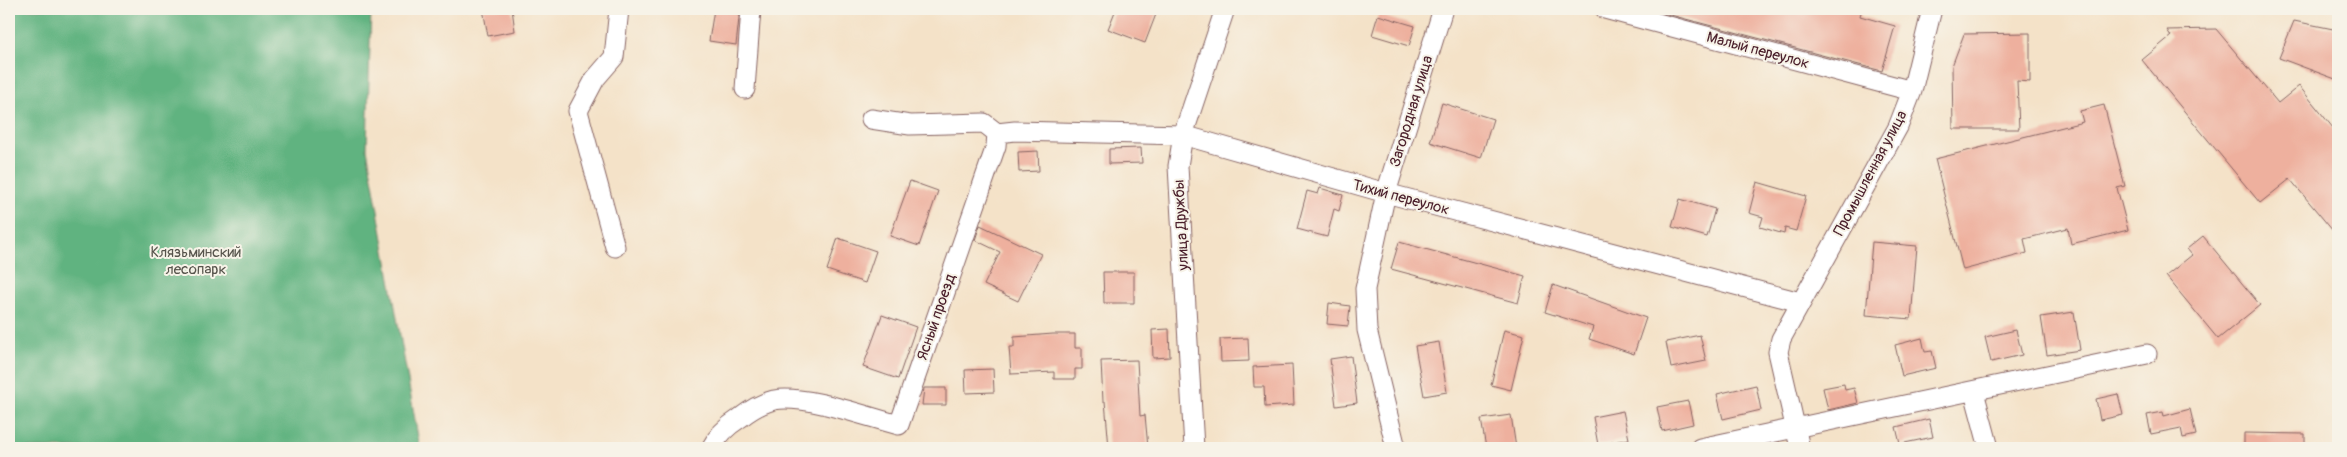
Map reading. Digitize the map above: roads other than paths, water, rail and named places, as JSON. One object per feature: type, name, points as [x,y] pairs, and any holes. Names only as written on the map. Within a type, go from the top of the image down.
[{"type":"street","points":[[614,246],[578,111],[595,79],[614,57],[619,9]]},
{"type":"street","points":[[745,89],[751,9]]},
{"type":"street","name":"улица Дружбы","points":[[1194,448],[1178,166],[1183,135],[1225,9]]},
{"type":"street","name":"Загородная улица","points":[[1396,448],[1367,330],[1365,289],[1386,193],[1443,9]]},
{"type":"street","name":"Малый переулок","points":[[1605,9],[1912,91]]},
{"type":"street","name":"Промышленная улица","points":[[1800,448],[1778,352],[1781,339],[1898,127],[1912,91],[1932,9]]},
{"type":"street","points":[[870,119],[910,125],[984,123],[997,133]]},
{"type":"street","name":"Тихий переулок","points":[[997,133],[1015,131],[1183,135],[1386,193],[1800,302]]},
{"type":"street","name":"Ясный проезд","points":[[711,448],[732,423],[763,404],[776,400],[793,400],[831,407],[898,425],[996,146],[997,133]]},
{"type":"street","points":[[1700,448],[1974,392],[2147,354]]},
{"type":"street","points":[[1974,392],[1989,448]]},
{"type":"park label","name":"Клязьминский лесопарк","points":[[196,260]]}]
